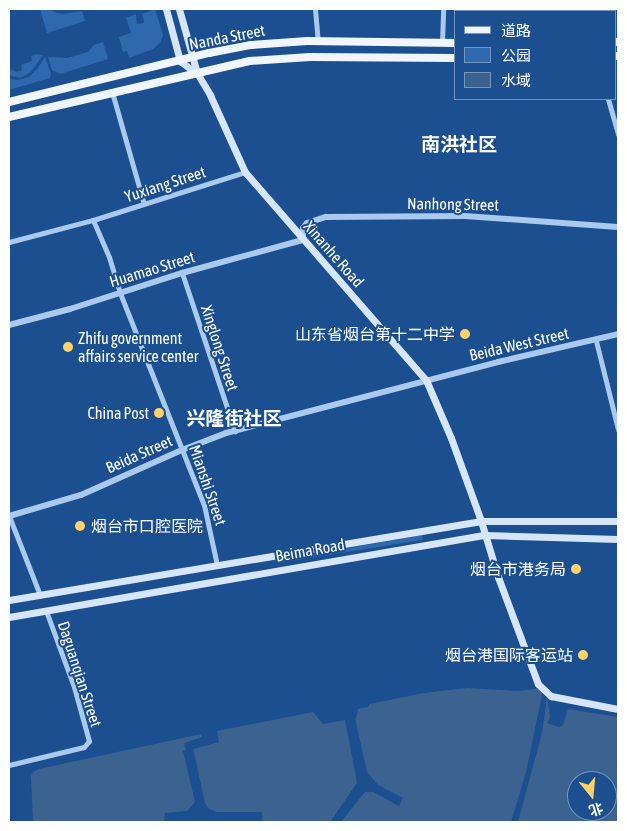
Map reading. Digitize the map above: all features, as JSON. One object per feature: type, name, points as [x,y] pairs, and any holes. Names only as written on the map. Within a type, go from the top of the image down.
[{"type":"main road","points":[[166,9],[180,61]]},
{"type":"main road","points":[[179,9],[191,58],[197,73]]},
{"type":"main road","name":"Nanda Street","points":[[9,102],[251,45],[318,41],[454,43]]},
{"type":"main road","name":"Nanda Street","points":[[9,116],[250,61],[272,58],[454,58]]},
{"type":"main road","name":"Xinanhe Road","points":[[180,61],[197,73],[210,95],[245,172],[426,380],[451,438],[538,684],[551,696],[618,709]]},
{"type":"main road","name":"Beima Road","points":[[9,600],[481,521],[618,521]]},
{"type":"main road","name":"Beima Road","points":[[9,618],[485,535],[618,538]]},
{"type":"street","points":[[315,9],[318,41]]},
{"type":"street","points":[[442,43],[443,9]]},
{"type":"street","points":[[112,92],[144,204]]},
{"type":"street","points":[[608,100],[618,134]]},
{"type":"street","name":"Yuxiang Street","points":[[9,242],[93,220],[245,172]]},
{"type":"street","name":"Nanhong Street","points":[[303,240],[303,228],[307,223],[326,217],[465,216],[618,227]]},
{"type":"street","name":"Mianshi Street","points":[[93,220],[204,505],[217,564]]},
{"type":"street","name":"Huamao Street","points":[[9,325],[70,309],[182,273],[303,240]]},
{"type":"street","name":"Xinglong Street","points":[[182,273],[235,431]]},
{"type":"street","name":"Beida West Street","points":[[426,380],[596,341],[618,334]]},
{"type":"street","points":[[596,341],[618,429]]},
{"type":"street","name":"Beida Street","points":[[9,516],[81,495],[182,450],[235,431],[426,380]]},
{"type":"street","points":[[9,516],[40,594]]},
{"type":"street","name":"Daguanqian Street","points":[[9,765],[87,745],[88,738],[74,687],[46,611]]},
{"type":"green space","points":[[40,9],[51,9],[54,12],[63,14],[82,11],[85,21],[47,33]]},
{"type":"green space","points":[[155,9],[163,35],[160,43],[153,49],[129,58],[127,51],[123,52],[119,37],[131,33],[126,18],[136,14],[137,24],[143,23],[142,14]]},
{"type":"green space","points":[[103,42],[108,59],[60,74],[52,70],[48,57],[67,58],[88,52],[94,45]]},
{"type":"green space","points":[[36,54],[43,55],[31,72],[20,78],[9,75],[11,69],[16,72],[22,70],[21,65],[32,61],[31,56]]},
{"type":"green space","points":[[45,56],[51,74],[50,78],[9,90],[9,79],[18,80],[29,77],[38,68]]},
{"type":"green space","points":[[423,535],[422,540],[279,563],[275,561]]},
{"type":"water","points":[[467,688],[518,691],[541,688],[547,697],[550,718],[547,723],[559,727],[563,725],[568,709],[618,717],[618,822],[33,822],[31,776],[33,772],[39,769],[201,734],[202,737],[184,743],[186,751],[219,742],[217,731],[313,712],[323,724],[356,718],[358,709],[368,707],[370,704],[424,693]]},
{"type":"pier","points":[[543,690],[547,697],[542,733],[518,822],[511,822],[526,772]]},
{"type":"pier","points":[[355,718],[367,772],[378,785],[403,798],[399,806],[373,792],[365,792],[341,822],[330,822],[357,783],[345,720]]},
{"type":"pier","points":[[193,748],[205,803],[208,808],[216,812],[262,812],[262,821],[164,821],[165,813],[187,811],[195,802],[183,751]]},
{"type":"place","name":"山东省烟台第十二中学","points":[[465,334]]},
{"type":"place","name":"Zhifu government affairs service center","points":[[68,347]]},
{"type":"place","name":"China Post","points":[[159,413]]},
{"type":"place","name":"烟台市口腔医院","points":[[80,526]]},
{"type":"place","name":"烟台市港务局","points":[[576,569]]},
{"type":"place","name":"烟台港国际客运站","points":[[583,655]]},
{"type":"district","name":"南洪社区","points":[[459,145]]},
{"type":"district","name":"兴隆街社区","points":[[234,419]]}]
